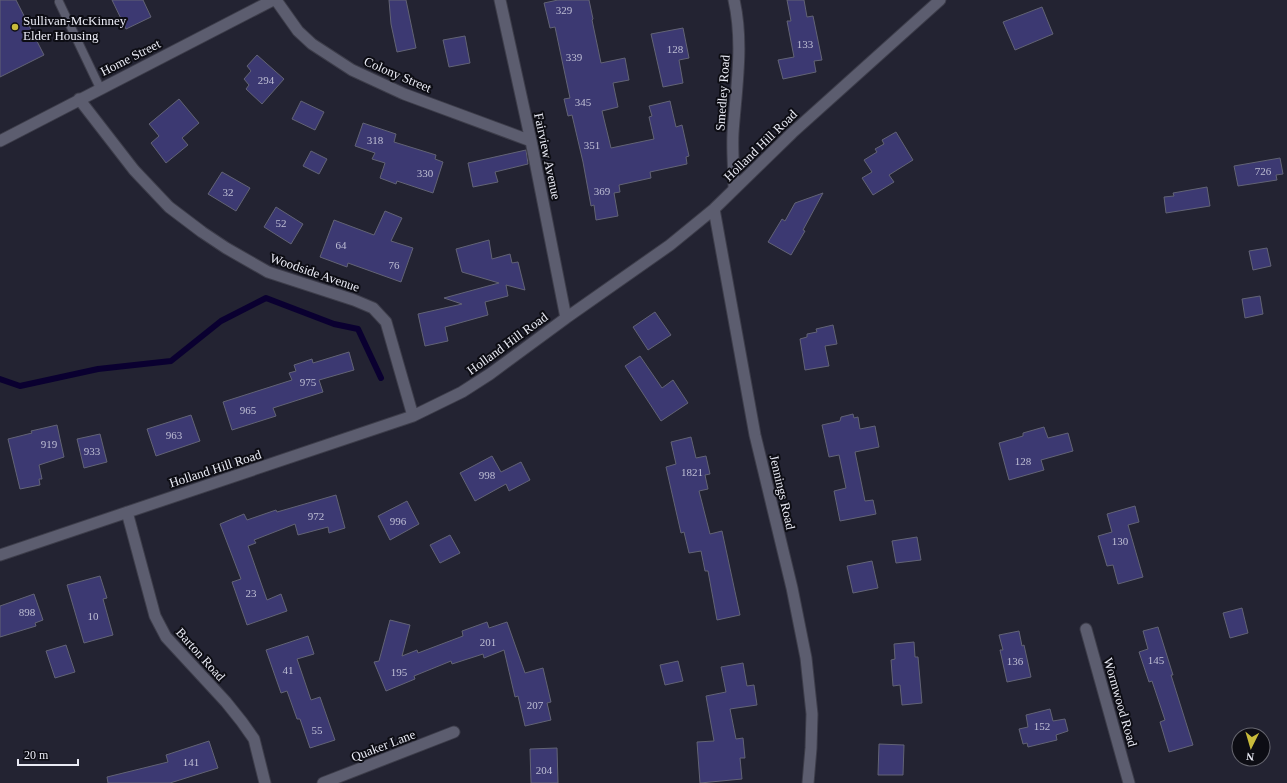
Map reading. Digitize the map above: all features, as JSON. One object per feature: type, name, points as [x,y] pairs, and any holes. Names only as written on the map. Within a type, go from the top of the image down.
[{"type":"street","name":"Home Street","points":[[0,141],[100,88],[273,0]]},
{"type":"street","name":"Colony Street","points":[[276,0],[298,31],[312,44],[352,70],[404,94],[530,140]]},
{"type":"street","name":"Fairview Avenue","points":[[500,0],[566,318]]},
{"type":"street","name":"Smedley Road","points":[[734,0],[739,47],[738,88],[733,134],[734,188]]},
{"type":"street","name":"Holland Hill Road","points":[[0,555],[412,416],[467,389],[670,245],[714,209],[792,133],[940,0]]},
{"type":"street","name":"Woodside Avenue","points":[[79,99],[134,170],[169,207],[202,232],[226,248],[268,272],[354,300],[373,308],[386,322],[412,416]]},
{"type":"street","name":"Jennings Road","points":[[714,209],[755,435],[792,588],[806,658],[812,714],[808,783]]},
{"type":"street","name":"Barton Road","points":[[127,512],[155,616],[166,637],[226,702],[254,739],[265,783]]},
{"type":"street","name":"Wormwood Road","points":[[1086,629],[1129,783]]},
{"type":"street","name":"Quaker Lane","points":[[323,783],[454,732]]},
{"type":"lane","points":[[59,2],[100,88]]},
{"type":"building","name":"Sullivan-McKinney Elder Housing","points":[[0,0],[16,0],[44,55],[0,77]]},
{"type":"building","points":[[112,0],[143,0],[151,17],[126,29]]},
{"type":"building","points":[[389,0],[406,0],[416,48],[397,52],[391,24]]},
{"type":"building","points":[[558,0],[589,0],[601,63],[625,58],[629,80],[613,83],[618,107],[602,111],[611,148],[654,139],[649,117],[652,116],[649,106],[670,101],[676,127],[682,125],[689,156],[686,157],[687,164],[650,172],[651,178],[619,185],[620,192],[614,193],[618,216],[596,220],[594,205],[591,206],[572,115],[568,116],[564,99],[570,98],[555,27],[550,28],[544,3]]},
{"type":"building","points":[[787,0],[804,0],[807,17],[813,16],[822,60],[814,61],[816,72],[783,79],[778,60],[794,57],[787,21],[791,21]]},
{"type":"building","points":[[1042,7],[1053,34],[1015,50],[1003,22]]},
{"type":"building","points":[[683,28],[689,58],[679,60],[683,83],[663,87],[651,34]]},
{"type":"building","points":[[465,36],[470,63],[449,67],[443,40]]},
{"type":"building","points":[[257,55],[284,79],[262,104],[246,89],[249,85],[244,79],[251,71],[247,66]]},
{"type":"building","points":[[179,99],[199,123],[182,138],[188,145],[166,163],[151,143],[159,136],[149,124]]},
{"type":"building","points":[[301,101],[324,112],[315,130],[292,119]]},
{"type":"building","points":[[363,123],[396,134],[394,142],[436,155],[435,159],[443,162],[433,193],[397,181],[396,184],[380,178],[385,163],[372,159],[375,153],[355,146]]},
{"type":"building","points":[[896,132],[913,160],[889,175],[894,182],[873,195],[862,178],[872,172],[864,160],[877,152],[875,149],[884,144],[882,140]]},
{"type":"building","points":[[526,150],[528,164],[495,172],[498,182],[473,187],[468,163]]},
{"type":"building","points":[[311,151],[327,159],[319,174],[303,166]]},
{"type":"building","points":[[1280,158],[1283,174],[1276,175],[1277,180],[1238,186],[1234,166]]},
{"type":"building","points":[[222,172],[250,188],[236,211],[208,194]]},
{"type":"building","points":[[1207,187],[1210,206],[1166,213],[1164,197],[1174,196],[1173,193]]},
{"type":"building","points":[[823,193],[803,230],[805,231],[791,255],[768,242],[782,219],[785,221],[795,203]]},
{"type":"building","points":[[276,207],[303,224],[291,244],[264,227]]},
{"type":"building","points":[[385,211],[402,218],[391,241],[413,248],[401,282],[348,263],[347,267],[320,257],[334,220],[374,235]]},
{"type":"building","points":[[489,240],[492,259],[510,254],[512,263],[518,262],[525,290],[506,285],[508,296],[485,302],[488,315],[445,327],[448,341],[425,346],[418,314],[462,304],[444,298],[499,283],[462,272],[456,249]]},
{"type":"building","points":[[1267,248],[1271,266],[1253,270],[1249,251]]},
{"type":"building","points":[[1260,296],[1263,314],[1245,318],[1242,299]]},
{"type":"building","points":[[655,312],[671,335],[648,350],[633,327]]},
{"type":"building","points":[[833,325],[837,344],[825,346],[829,366],[805,370],[800,339],[807,337],[807,334],[817,332],[816,329]]},
{"type":"building","points":[[349,352],[354,370],[319,380],[323,392],[273,408],[276,416],[232,430],[223,402],[292,380],[289,373],[296,371],[294,365],[312,359],[313,363]]},
{"type":"building","points":[[640,356],[662,388],[673,380],[688,403],[661,421],[625,366]]},
{"type":"building","points":[[853,414],[854,418],[858,417],[860,429],[875,426],[879,447],[855,452],[865,501],[873,500],[876,514],[840,521],[834,491],[846,488],[839,455],[829,457],[822,425],[840,421],[841,417]]},
{"type":"building","points":[[191,415],[200,441],[156,456],[147,429]]},
{"type":"building","points":[[57,425],[64,457],[39,465],[42,479],[39,479],[40,485],[20,489],[8,439],[32,433],[31,431]]},
{"type":"building","points":[[1044,427],[1048,438],[1068,433],[1073,451],[1041,460],[1044,470],[1009,480],[999,443],[1023,436],[1023,433]]},
{"type":"building","points":[[100,434],[107,462],[84,468],[77,439]]},
{"type":"building","points":[[691,437],[696,458],[706,456],[710,474],[705,475],[708,489],[699,491],[710,534],[722,531],[740,615],[717,620],[708,571],[705,571],[701,551],[689,553],[684,532],[681,533],[666,467],[676,464],[671,442]]},
{"type":"building","points":[[492,456],[501,472],[521,462],[530,480],[509,491],[506,484],[475,501],[460,473]]},
{"type":"building","points":[[336,495],[345,528],[329,533],[328,527],[298,535],[295,524],[254,540],[256,543],[248,546],[267,600],[281,594],[287,611],[247,625],[232,582],[241,579],[220,524],[244,514],[247,520],[276,510],[277,512]]},
{"type":"building","points":[[407,501],[419,524],[390,540],[378,516]]},
{"type":"building","points":[[1135,506],[1139,522],[1128,525],[1143,577],[1118,584],[1113,565],[1107,566],[1098,536],[1112,532],[1107,514]]},
{"type":"building","points":[[450,535],[460,553],[440,563],[430,545]]},
{"type":"building","points":[[917,537],[921,560],[896,563],[892,541]]},
{"type":"building","points":[[872,561],[878,588],[853,593],[847,566]]},
{"type":"building","points":[[100,576],[107,598],[103,599],[113,635],[84,643],[67,585]]},
{"type":"building","points":[[34,594],[43,620],[35,623],[36,626],[0,637],[0,606]]},
{"type":"building","points":[[1242,608],[1248,633],[1230,638],[1223,613]]},
{"type":"building","points":[[390,620],[410,625],[402,656],[417,650],[418,653],[463,636],[462,631],[487,622],[489,628],[507,622],[525,673],[543,668],[551,702],[547,703],[551,720],[525,726],[518,696],[515,697],[504,650],[484,658],[483,654],[452,664],[451,661],[414,676],[415,679],[386,691],[374,662],[379,661]]},
{"type":"building","points":[[1158,627],[1193,745],[1169,752],[1160,722],[1165,720],[1152,681],[1149,682],[1139,652],[1148,649],[1143,631]]},
{"type":"building","points":[[1019,631],[1022,646],[1024,645],[1031,677],[1007,682],[1000,650],[1003,650],[999,635]]},
{"type":"building","points":[[308,636],[314,654],[297,659],[311,700],[320,697],[335,740],[310,748],[300,719],[297,719],[287,691],[281,693],[266,650]]},
{"type":"building","points":[[914,642],[915,657],[918,657],[922,703],[902,705],[900,685],[893,686],[891,660],[895,659],[894,644]]},
{"type":"building","points":[[66,645],[75,672],[55,678],[46,651]]},
{"type":"building","points":[[678,661],[683,681],[665,685],[660,665]]},
{"type":"building","points":[[743,663],[747,686],[754,685],[757,705],[730,709],[736,739],[743,738],[745,758],[740,758],[742,779],[700,783],[697,742],[714,741],[706,696],[726,692],[721,667]]},
{"type":"building","points":[[1050,709],[1053,721],[1065,719],[1068,731],[1056,735],[1057,740],[1028,747],[1027,743],[1023,744],[1019,729],[1028,727],[1026,715]]},
{"type":"building","points":[[209,741],[218,768],[170,783],[108,783],[107,777],[168,762],[166,755]]},
{"type":"building","points":[[879,744],[904,745],[903,775],[878,775]]},
{"type":"building","points":[[557,748],[558,783],[531,783],[530,749]]},
{"type":"waterway","points":[[0,379],[20,386],[98,369],[171,361],[221,321],[266,298],[334,324],[358,329],[381,378]]},
{"type":"place","name":"Sullivan-McKinney Elder Housing","points":[[15,27]]}]
